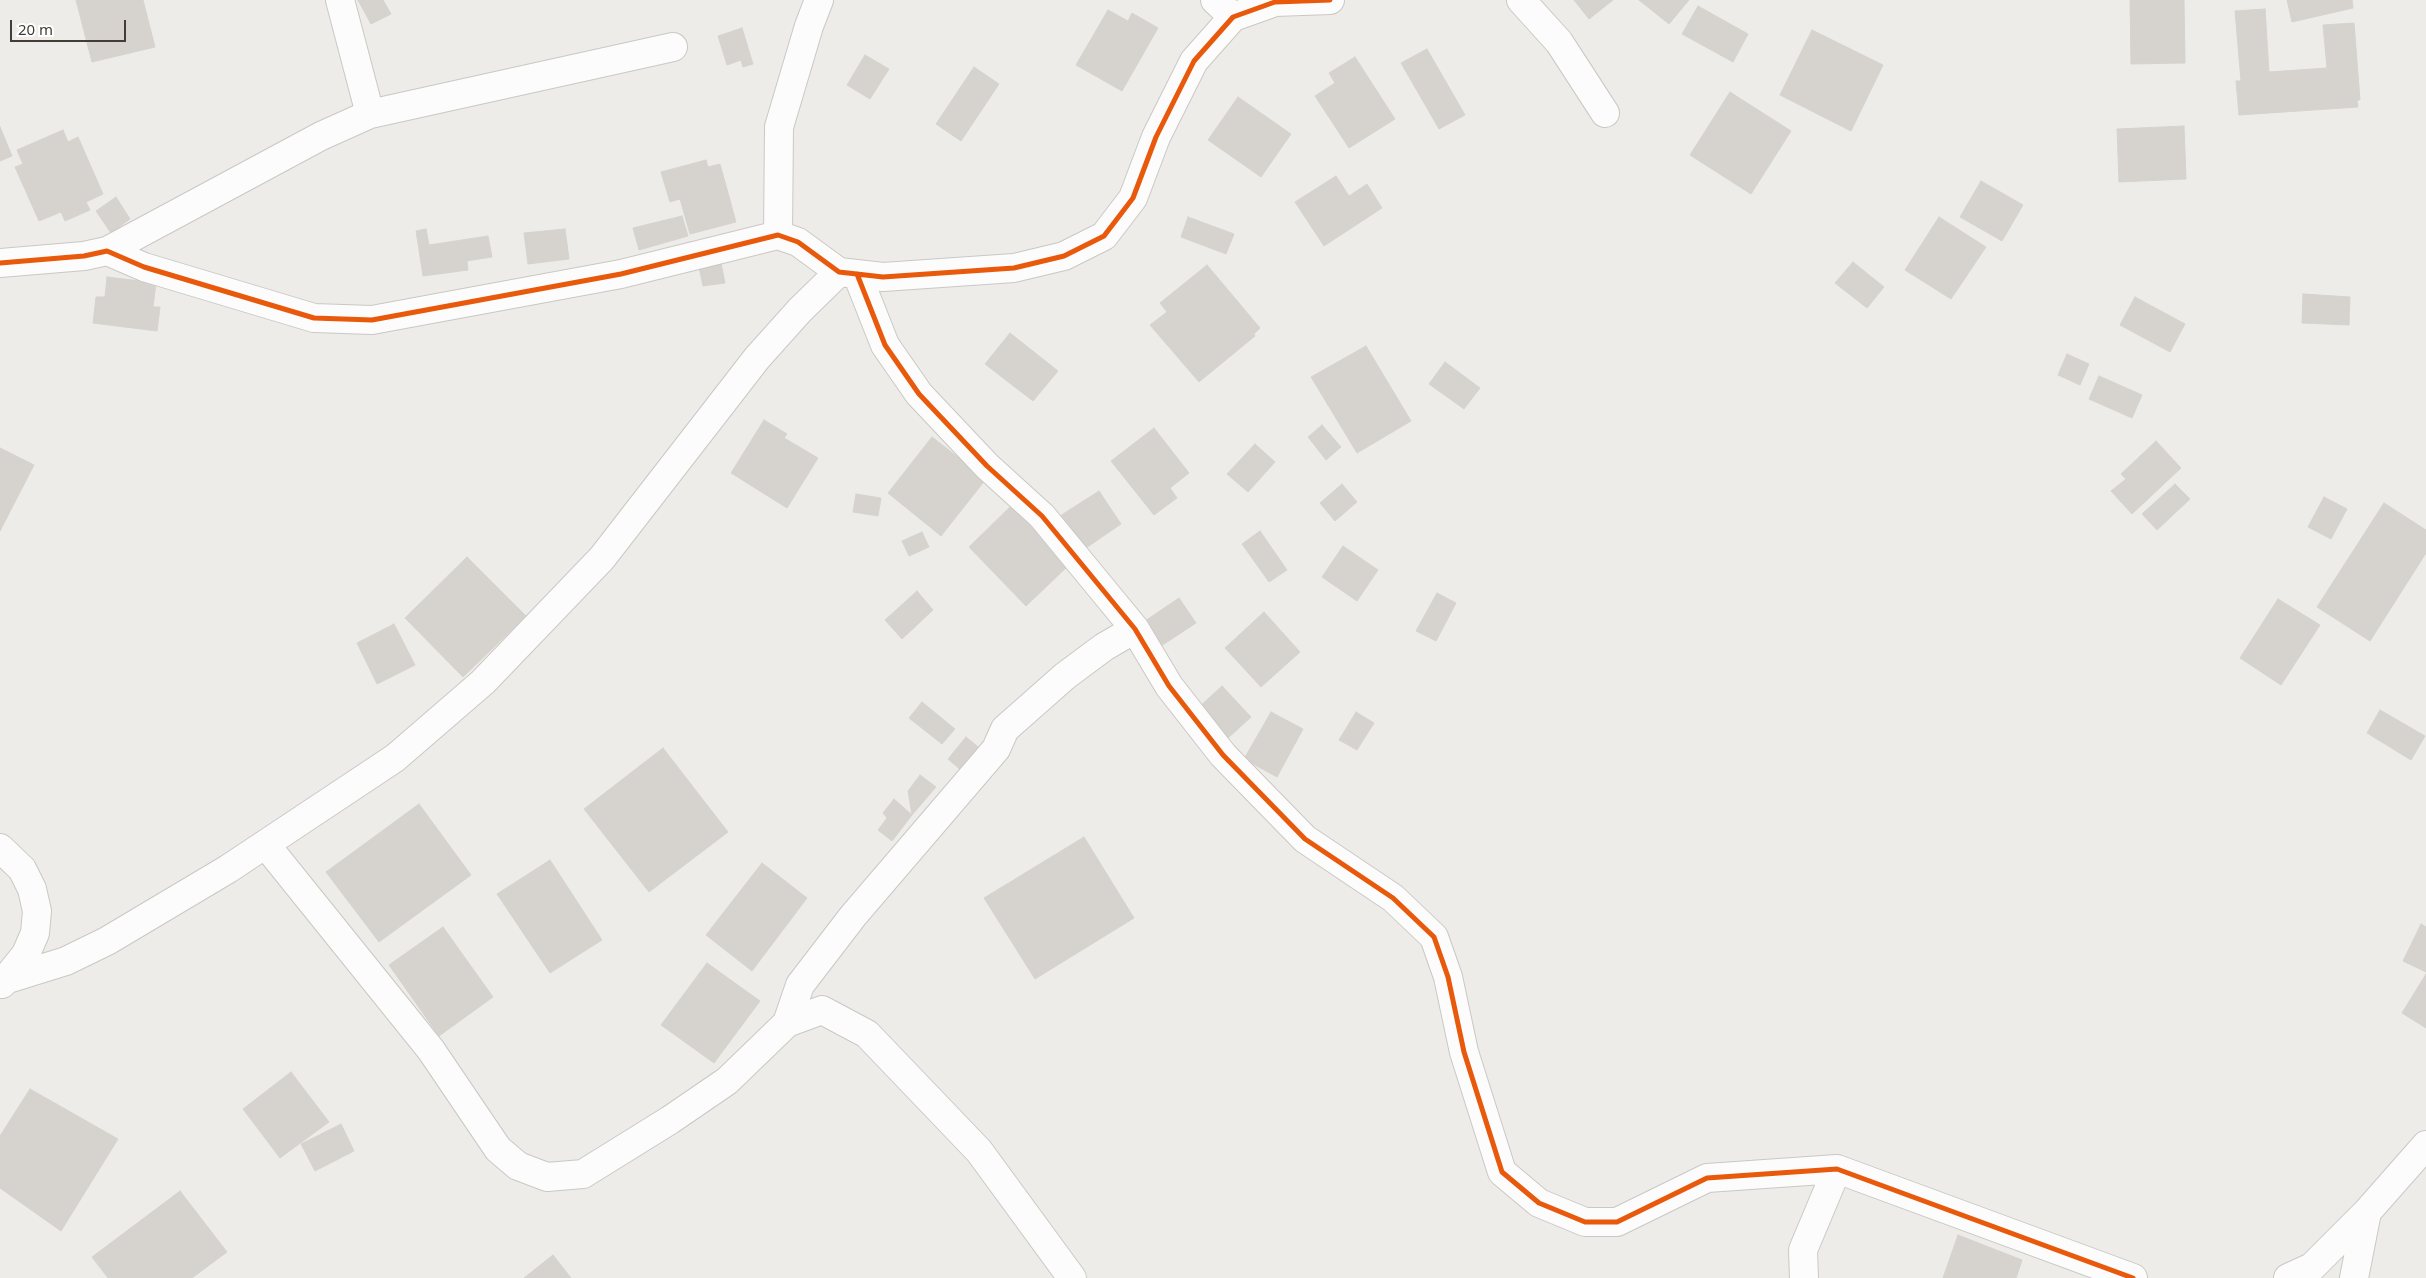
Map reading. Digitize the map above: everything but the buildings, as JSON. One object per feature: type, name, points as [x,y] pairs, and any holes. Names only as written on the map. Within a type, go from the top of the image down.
[{"type":"street","points":[[340,0],[370,114]]},
{"type":"street","points":[[778,235],[779,127],[809,26],[819,0]]},
{"type":"street","points":[[107,251],[144,267],[314,318],[372,320],[621,274],[778,235],[798,242],[848,273],[884,277],[1014,268],[1064,256],[1104,236],[1133,198],[1156,137],[1194,61],[1224,8],[1275,2],[1330,0]]},
{"type":"street","points":[[1521,0],[1560,42],[1605,113]]},
{"type":"street","points":[[0,263],[84,256],[107,251],[321,136],[370,114],[673,47]]},
{"type":"street","points":[[848,273],[885,345],[919,394],[987,466],[1042,516],[1135,629],[1169,686],[1223,755],[1305,839],[1393,898],[1434,937],[1448,977],[1464,1052],[1502,1172],[1540,1203],[1585,1222],[1617,1222],[1707,1178],[1837,1169],[2133,1278]]},
{"type":"street","points":[[2,983],[66,961],[107,941],[266,844],[395,758],[483,682],[602,558],[757,358],[800,310],[848,273]]},
{"type":"street","points":[[787,1023],[800,985],[853,916],[996,749],[1005,729],[1065,676],[1104,647],[1135,629]]},
{"type":"street","points":[[266,844],[431,1050],[498,1150],[518,1166],[547,1177],[583,1174],[727,1082],[787,1023],[822,1010],[867,1034],[979,1151],[1072,1278]]},
{"type":"street","points":[[0,848],[22,868],[32,889],[37,911],[35,933],[26,954],[2,983]]},
{"type":"street","points":[[2288,1278],[2312,1267],[2367,1212],[2426,1145]]},
{"type":"street","points":[[1804,1278],[1803,1250],[1837,1169]]},
{"type":"street","points":[[2354,1278],[2367,1212]]},
{"type":"cycle path","points":[[0,263],[84,256],[107,251],[144,267],[314,318],[372,320],[621,274],[778,235],[798,242],[839,272],[883,277],[1014,268],[1064,256],[1104,236],[1133,198],[1156,137],[1194,61],[1233,17],[1275,2],[1330,0]]},
{"type":"cycle path","points":[[857,274],[885,345],[919,394],[987,466],[1042,516],[1135,629],[1169,686],[1223,755],[1305,839],[1393,898],[1434,937],[1448,977],[1464,1052],[1502,1172],[1539,1203],[1585,1222],[1617,1222],[1707,1178],[1837,1169],[2133,1278]]}]
